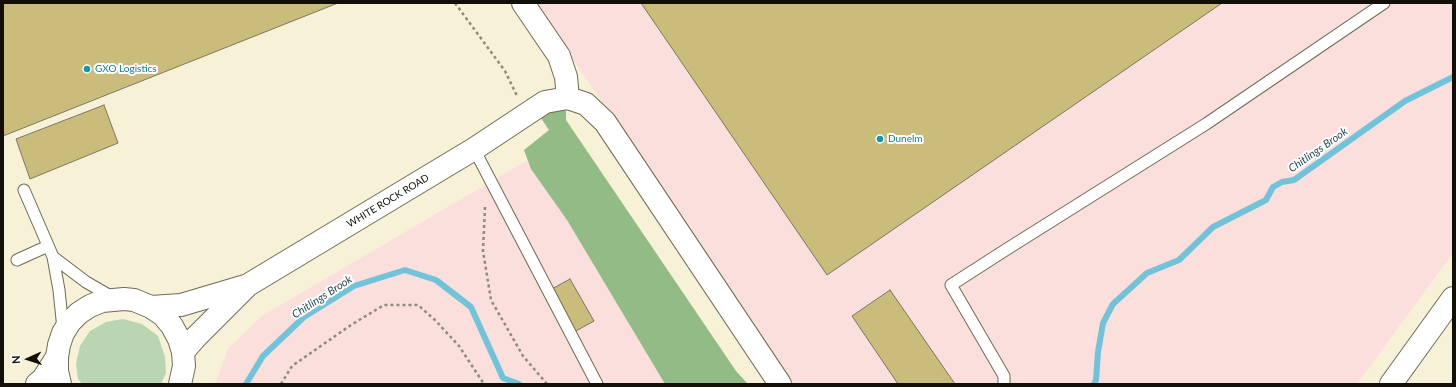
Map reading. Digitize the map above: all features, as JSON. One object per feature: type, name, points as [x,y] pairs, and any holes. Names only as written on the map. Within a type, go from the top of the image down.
[{"type":"street","points":[[523,3],[559,56],[566,77],[568,98],[586,104],[605,122],[780,384]]},
{"type":"street","name":"WHITE ROCK ROAD","points":[[183,352],[248,285],[474,149],[545,102],[568,98]]},
{"type":"street","name":"WHITE ROCK ROAD","points":[[151,307],[182,305],[248,285]]},
{"type":"street","points":[[1391,384],[1453,298]]},
{"type":"street","points":[[60,384],[57,371],[57,357],[63,333],[70,322],[90,306],[102,301],[115,299],[134,300],[151,307],[163,315],[172,326],[179,339],[183,352],[184,366],[181,382]]},
{"type":"street","points":[[38,384],[43,379],[57,357]]},
{"type":"lane","points":[[1004,384],[1004,376],[951,285],[1206,124],[1384,3]]},
{"type":"lane","points":[[474,149],[597,384]]},
{"type":"lane","points":[[24,190],[53,257],[59,290],[63,333]]},
{"type":"lane","points":[[17,260],[48,246]]},
{"type":"lane","points":[[53,257],[86,282],[115,299]]},
{"type":"path","points":[[455,3],[505,71],[526,115]]},
{"type":"path","points":[[487,176],[483,251],[491,300],[523,356],[547,384]]},
{"type":"path","points":[[281,384],[292,366],[351,324],[384,305],[418,306],[436,320],[459,346],[484,384]]},
{"type":"shaded area","points":[[535,3],[1453,3],[1453,253],[1357,384],[793,384]]},
{"type":"shaded area","points":[[545,150],[720,384],[215,384],[228,349],[262,316]]},
{"type":"green space","points":[[559,100],[566,111],[566,120],[736,371],[748,384],[665,384],[567,220],[531,169],[524,150],[549,130],[541,118]]},
{"type":"green space","points":[[123,319],[142,324],[158,336],[165,357],[166,373],[161,384],[82,384],[78,379],[76,364],[80,346],[90,331],[106,322]]},
{"type":"building","name":"GXO Logistics","points":[[3,3],[338,3],[3,136]]},
{"type":"building","name":"Dunelm","points":[[641,3],[1222,3],[827,275]]},
{"type":"building","points":[[104,105],[118,143],[30,179],[16,139]]},
{"type":"building","points":[[570,279],[594,321],[574,332],[550,290]]},
{"type":"building","points":[[890,290],[955,384],[898,384],[852,316]]},
{"type":"waterway","name":"Chitlings Brook","points":[[1094,384],[1096,380],[1098,352],[1103,323],[1113,304],[1147,273],[1179,260],[1213,227],[1266,200],[1273,187],[1282,182],[1294,180],[1405,101],[1453,77]]},
{"type":"waterway","name":"Chitlings Brook","points":[[246,384],[263,356],[304,317],[354,286],[405,270],[436,280],[471,307],[503,378],[519,384]]},
{"type":"place","name":"GXO Logistics","points":[[87,69]]},
{"type":"place","name":"Dunelm","points":[[880,139]]}]
